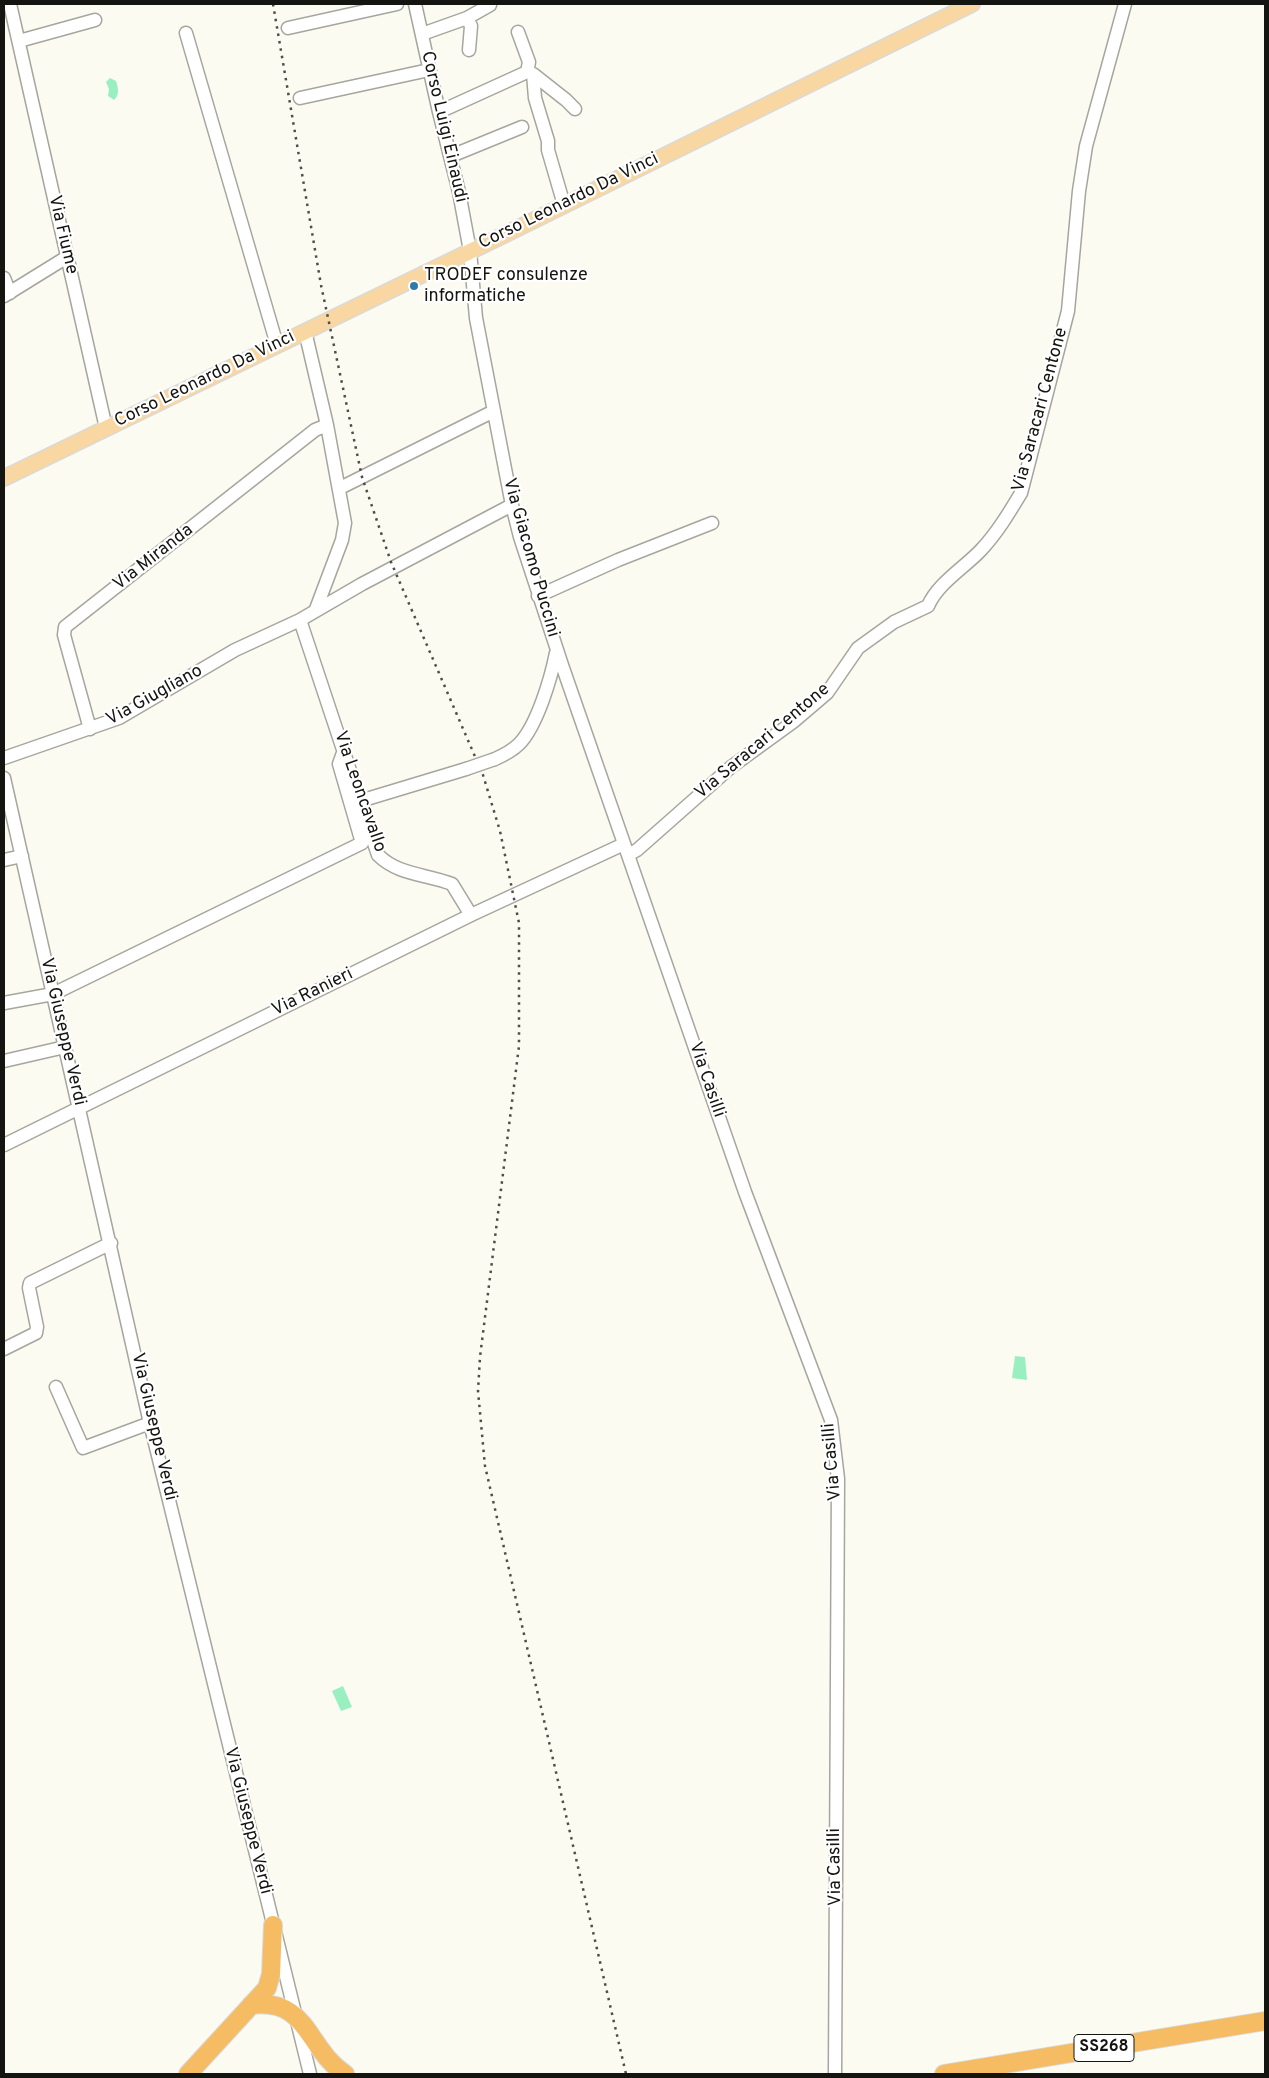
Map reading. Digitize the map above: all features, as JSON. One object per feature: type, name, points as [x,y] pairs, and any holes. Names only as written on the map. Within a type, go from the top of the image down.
[{"type":"highway","points":[[188,2074],[267,1988],[271,1974],[273,1925]]},
{"type":"highway","points":[[251,2005],[272,2004],[281,2006],[296,2015],[322,2053],[345,2074]]},
{"type":"highway","name":"SS268","points":[[944,2074],[1265,2021]]},
{"type":"main road","name":"Corso Leonardo Da Vinci","points":[[4,478],[972,4]]},
{"type":"street","name":"Via Fiume","points":[[10,4],[9,23],[19,41],[106,428]]},
{"type":"street","points":[[288,28],[397,4]]},
{"type":"street","name":"Corso Luigi Einaudi","points":[[415,4],[429,70],[451,156],[470,251]]},
{"type":"street","name":"Via Saracari Centone","points":[[626,850],[637,850],[731,767],[793,722],[827,693],[858,648],[894,622],[928,606],[934,594],[982,549],[1013,507],[1021,493],[1068,311],[1079,191],[1086,146],[1125,4]]},
{"type":"street","points":[[422,34],[468,18],[490,6]]},
{"type":"street","points":[[468,18],[472,26],[469,50]]},
{"type":"street","points":[[19,41],[95,20]]},
{"type":"street","points":[[518,32],[529,62],[535,98],[564,205]]},
{"type":"street","points":[[186,33],[277,345]]},
{"type":"street","points":[[300,98],[429,70]]},
{"type":"street","points":[[530,73],[575,109]]},
{"type":"street","points":[[439,112],[530,73]]},
{"type":"street","points":[[451,156],[522,127]]},
{"type":"street","name":"Via Giacomo Puccini","points":[[470,251],[476,318],[512,505],[538,596],[626,850]]},
{"type":"street","points":[[4,278],[7,294],[67,256]]},
{"type":"street","points":[[305,331],[327,425],[344,512],[344,532],[316,609]]},
{"type":"street","points":[[340,488],[494,411]]},
{"type":"street","name":"Via Miranda","points":[[90,729],[64,635],[65,628],[315,430],[327,425]]},
{"type":"street","name":"Via Giugliano","points":[[4,758],[120,718],[234,650],[300,620],[316,609],[512,505]]},
{"type":"street","points":[[538,596],[618,560],[712,523]]},
{"type":"street","name":"Via Leoncavallo","points":[[300,620],[378,855],[388,865],[398,870],[452,884],[471,915]]},
{"type":"street","points":[[360,801],[495,759],[519,744],[530,728],[554,667],[557,650]]},
{"type":"street","points":[[4,1003],[53,994],[362,843],[339,764],[344,750]]},
{"type":"street","name":"Via Giuseppe Verdi","points":[[4,778],[111,1243],[150,1423],[310,2074]]},
{"type":"street","name":"Via Ranieri","points":[[4,1144],[471,915],[626,850]]},
{"type":"street","name":"Via Casilli","points":[[626,850],[745,1192],[831,1420],[838,1479],[835,2074]]},
{"type":"street","points":[[4,860],[22,856]]},
{"type":"street","points":[[4,1061],[65,1047]]},
{"type":"street","points":[[4,1349],[36,1333],[37,1327],[29,1288],[30,1283],[111,1243]]},
{"type":"street","points":[[56,1387],[83,1448],[150,1423]]},
{"type":"shaded area","points":[[110,78],[116,81],[117,86],[118,93],[114,100],[108,96],[109,89],[106,82]]},
{"type":"shaded area","points":[[1015,1356],[1025,1357],[1027,1380],[1012,1378]]},
{"type":"shaded area","points":[[343,1686],[352,1707],[341,1711],[332,1691]]},
{"type":"railway","points":[[273,4],[321,285],[362,477],[391,562],[483,775],[500,831],[519,923],[519,1046],[480,1357],[478,1391],[485,1466],[626,2074]]},
{"type":"place","name":"TRODEF consulenze informatiche","points":[[414,286]]}]
